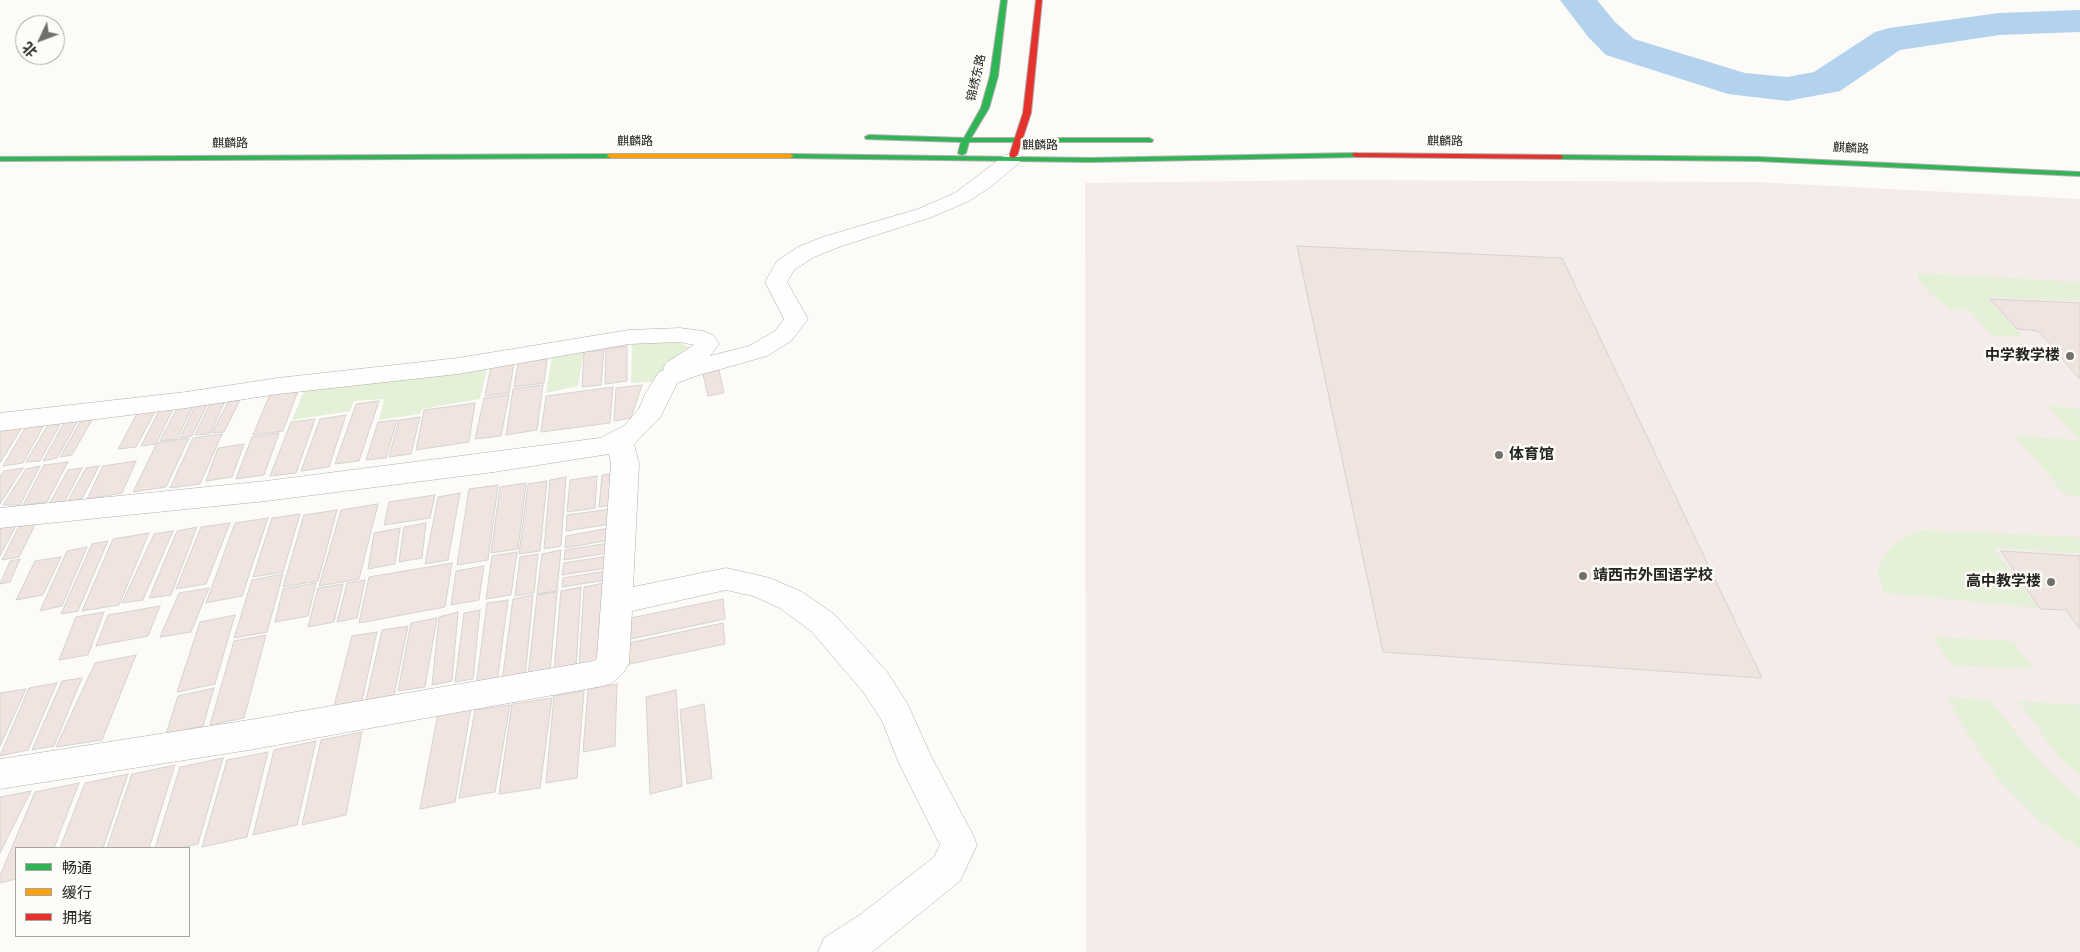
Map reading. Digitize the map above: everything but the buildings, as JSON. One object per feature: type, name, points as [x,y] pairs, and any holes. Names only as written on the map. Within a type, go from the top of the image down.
[{"type":"main road","name":"锦绣东路","points":[[960,157],[966,140],[985,108],[994,76],[1004,0]]},
{"type":"main road","points":[[1015,149],[1027,113],[1039,0]]},
{"type":"main road","name":"麒麟路","points":[[859,138],[966,140],[1015,149],[1316,155],[1758,159],[2080,174]]},
{"type":"main road","name":"麒麟路","points":[[0,159],[525,156],[960,157],[1015,149],[1158,140]]},
{"type":"street","points":[[668,378],[687,370],[758,351],[783,336],[796,319],[776,282],[785,266],[806,252],[831,242],[925,213],[962,197],[982,184],[1015,149]]},
{"type":"street","points":[[0,422],[186,400],[278,386],[458,366],[629,337],[695,336],[704,340],[707,344],[704,349],[678,366],[658,394],[651,412],[632,432],[620,441],[603,447],[494,463],[84,511],[0,518]]},
{"type":"street","points":[[0,774],[249,735],[603,673],[613,664],[625,464],[620,441]]},
{"type":"street","points":[[617,602],[726,579],[759,586],[791,600],[823,624],[876,683],[896,715],[916,763],[959,845],[947,869],[875,927],[838,952]]},
{"type":"shaded area","name":"靖西市外国语学校","points":[[1328,180],[1755,182],[2080,199],[2080,952],[1086,952],[1085,183]]},
{"type":"green space","points":[[1918,273],[2080,282],[2080,301],[1988,297],[2022,337],[1993,336],[1970,310],[1950,309],[1928,292],[1918,279]]},
{"type":"green space","points":[[632,343],[680,343],[691,348],[680,359],[661,371],[654,382],[631,383]]},
{"type":"green space","points":[[584,350],[578,386],[546,393],[552,357]]},
{"type":"green space","points":[[488,365],[480,399],[422,409],[420,414],[379,420],[384,399],[354,401],[350,411],[292,420],[305,389]]},
{"type":"green space","points":[[2049,406],[2080,409],[2080,496],[2065,495],[2015,436],[2079,440]]},
{"type":"green space","points":[[1919,530],[2080,537],[2080,553],[1994,548],[2038,608],[1884,593],[1878,572],[1883,556],[1897,541]]},
{"type":"green space","points":[[1933,637],[2013,641],[2033,669],[1951,665]]},
{"type":"green space","points":[[1947,697],[1989,700],[2048,771],[2080,798],[2080,849],[2042,823],[1998,779],[1968,735]]},
{"type":"green space","points":[[2019,701],[2080,705],[2080,776],[2060,759]]},
{"type":"waterway","points":[[1578,0],[1602,30],[1620,47],[1692,71],[1743,85],[1787,89],[1826,82],[1889,40],[1999,24],[2080,21]]},
{"type":"traffic: fast","points":[[962,153],[966,140],[985,108],[994,76],[1004,0]]},
{"type":"traffic: fast","points":[[869,137],[966,140],[1149,140]]},
{"type":"traffic: fast","points":[[790,156],[1090,160],[1356,155]]},
{"type":"traffic: fast","points":[[0,159],[611,156]]},
{"type":"traffic: fast","points":[[1560,157],[1758,159],[2080,174]]},
{"type":"traffic: slow","points":[[611,156],[790,156]]},
{"type":"traffic: jam","points":[[1013,156],[1027,113],[1039,0]]},
{"type":"traffic: jam","points":[[1356,155],[1560,157]]},
{"type":"place","name":"中学教学楼","points":[[2070,356]]},
{"type":"place","name":"体育馆","points":[[1499,455]]},
{"type":"place","name":"靖西市外国语学校","points":[[1583,576]]},
{"type":"place","name":"高中教学楼","points":[[2051,582]]}]
